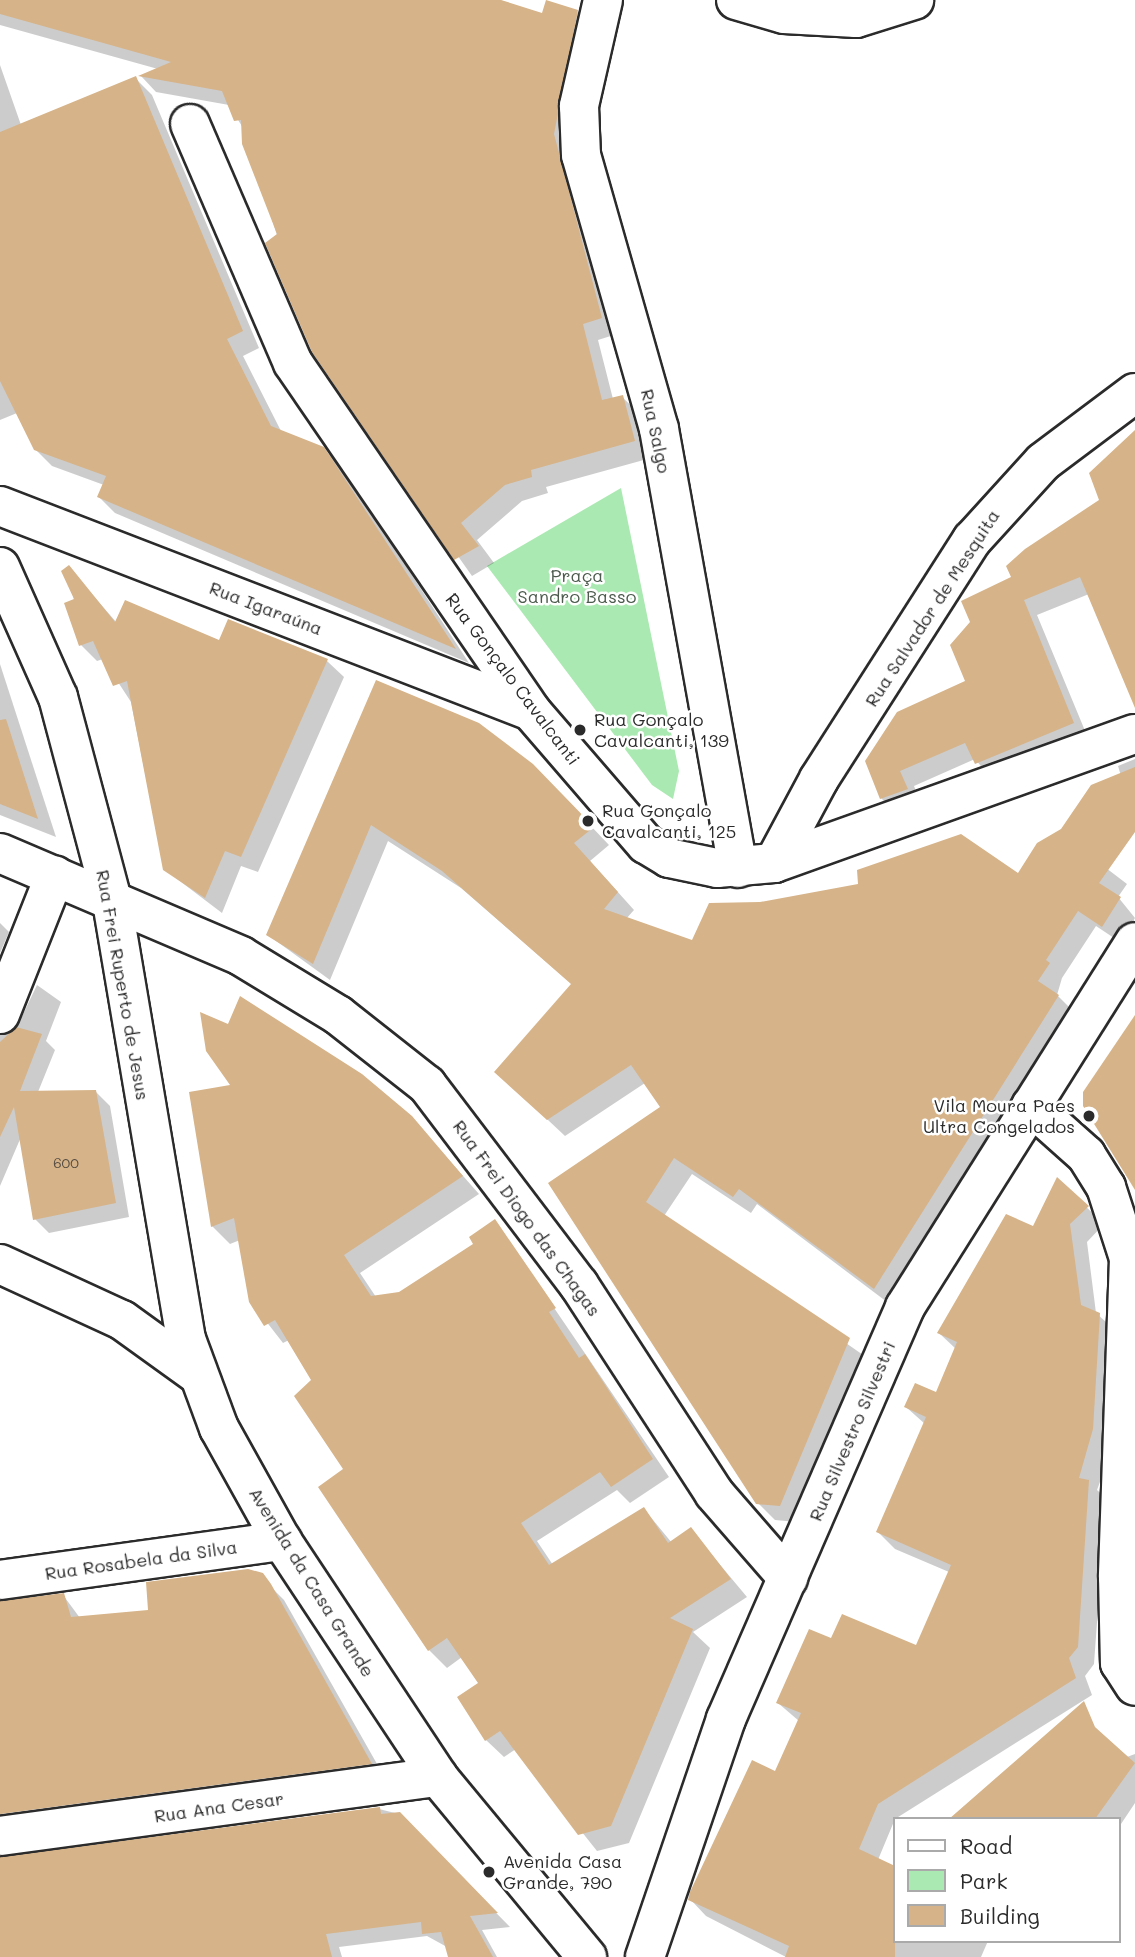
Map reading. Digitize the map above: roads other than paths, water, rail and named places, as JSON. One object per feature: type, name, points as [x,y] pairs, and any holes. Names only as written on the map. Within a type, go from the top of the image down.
[{"type":"street","name":"Rua Salgo","points":[[603,0],[578,133],[659,429],[756,866]]},
{"type":"street","points":[[736,0],[784,14],[856,18],[914,0]]},
{"type":"street","name":"Rua Gonçalo Cavalcanti","points":[[190,124],[293,363],[531,711],[646,844],[686,863],[756,866],[842,843],[1135,734]]},
{"type":"street","name":"Rua Salvador de Mesquita","points":[[756,866],[805,805],[1004,499],[1068,439],[1135,393]]},
{"type":"street","name":"Rua Igaraúna","points":[[0,506],[531,711]]},
{"type":"street","name":"Rua Frei Ruperto de Jesus","points":[[0,566],[58,697],[111,896],[157,1194],[197,1374]]},
{"type":"street","points":[[805,805],[812,823],[842,843]]},
{"type":"street","name":"Rua Frei Diogo das Chagas","points":[[0,853],[111,896],[242,956],[338,1015],[427,1085],[579,1285],[714,1493],[788,1578]]},
{"type":"street","points":[[0,1014],[55,874]]},
{"type":"street","name":"Rua Silvestro Silvestri","points":[[645,1957],[726,1719],[925,1266],[1135,942]]},
{"type":"street","points":[[1031,1106],[1086,1154],[1106,1187],[1129,1258],[1127,1568],[1121,1663],[1135,1686]]},
{"type":"street","points":[[0,1264],[122,1320],[197,1374]]},
{"type":"street","name":"Avenida da Casa Grande","points":[[197,1374],[219,1428],[282,1541],[438,1777],[587,1957]]},
{"type":"street","name":"Rua Rosabela da Silva","points":[[0,1580],[282,1541]]},
{"type":"street","name":"Rua Ana Cesar","points":[[0,1836],[438,1777]]},
{"type":"place","name":"Rua Gonçalo Cavalcanti, 139","points":[[580,730]]},
{"type":"place","name":"Rua Gonçalo Cavalcanti, 125","points":[[588,821]]},
{"type":"place","name":"Vila Moura Paes Ultra Congelados","points":[[1089,1116]]},
{"type":"place","name":"Avenida Casa Grande, 790","points":[[489,1872]]},
{"type":"park label","name":"Praça Sandro Basso","points":[[577,586]]}]
